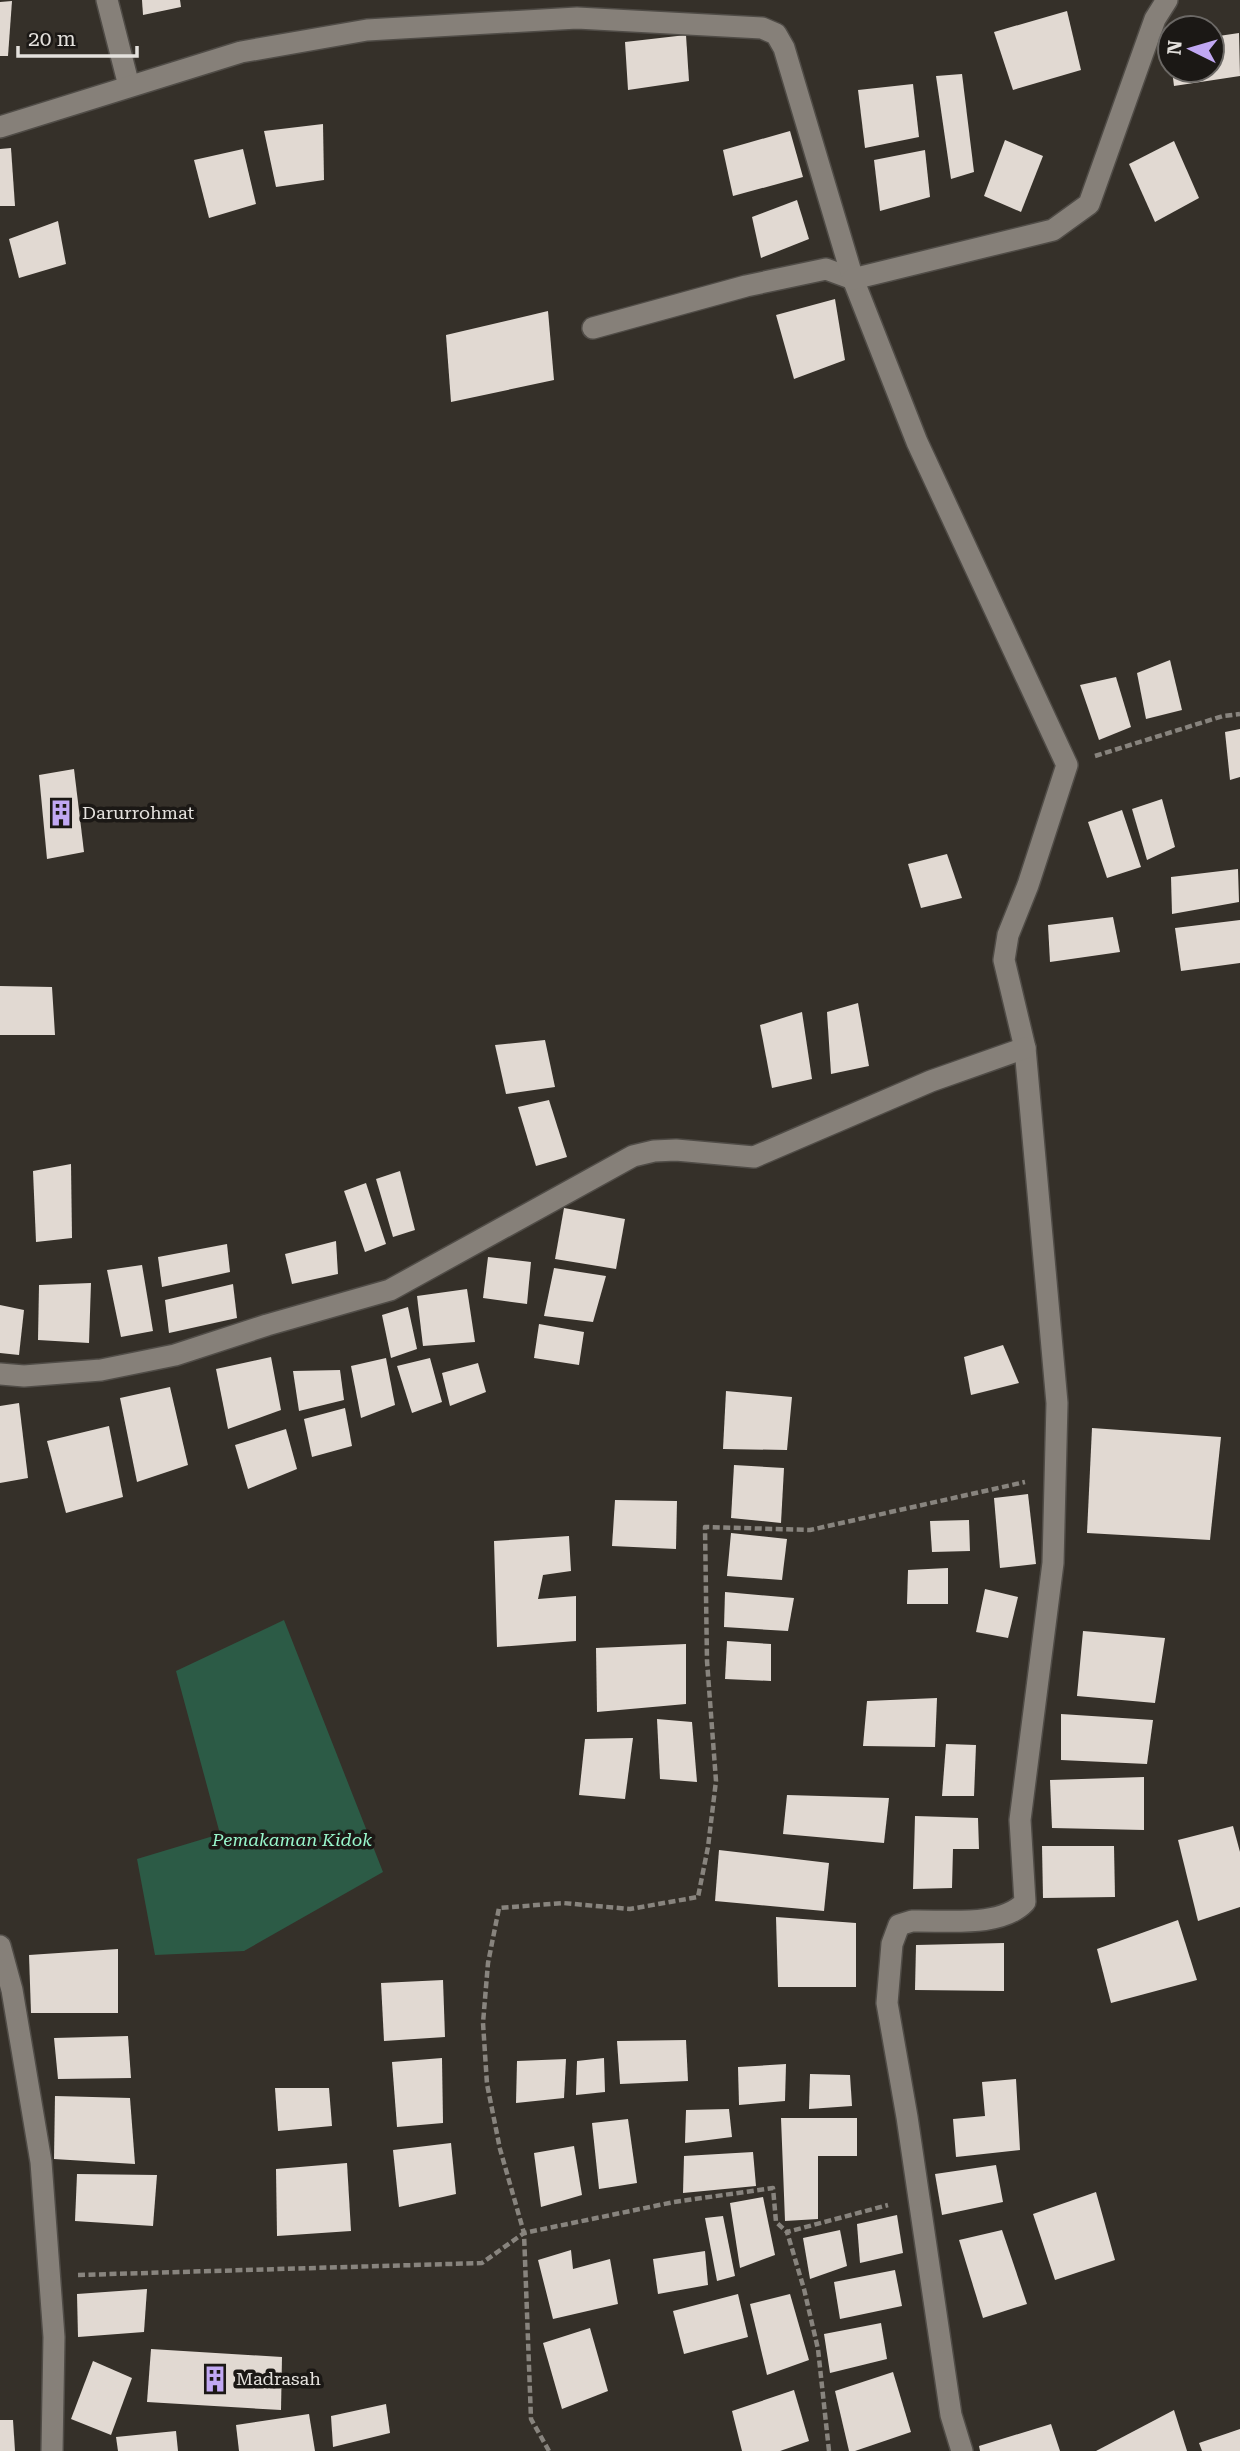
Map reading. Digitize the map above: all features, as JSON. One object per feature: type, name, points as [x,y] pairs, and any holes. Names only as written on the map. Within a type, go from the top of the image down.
[{"type":"street","points":[[107,0],[130,86]]},
{"type":"street","points":[[593,328],[747,286],[826,269],[853,279],[1054,229],[1089,204],[1155,19],[1167,0]]},
{"type":"street","points":[[0,127],[241,52],[366,30],[577,18],[762,28],[776,34],[785,48],[853,279],[918,442],[1067,765],[1028,885],[1008,935],[1004,960],[1025,1048],[1057,1403],[1054,1563],[1020,1820],[1025,1902],[1016,1911],[996,1919],[912,1921],[899,1926],[892,1944],[887,2003],[951,2415],[962,2451]]},
{"type":"street","points":[[0,1374],[24,1376],[101,1370],[175,1355],[390,1290],[633,1156],[654,1150],[676,1150],[754,1157],[932,1081],[1025,1048]]},
{"type":"street","points":[[0,1946],[12,1990],[41,2162],[54,2337],[52,2451]]},
{"type":"path","points":[[1067,765],[1223,716],[1240,714]]},
{"type":"path","points":[[549,2451],[531,2419],[524,2233],[500,2149],[487,2084],[483,2023],[488,1963],[499,1908],[563,1903],[630,1909],[698,1897],[708,1847],[716,1781],[707,1661],[705,1527],[810,1530],[1057,1474]]},
{"type":"path","points":[[49,2276],[482,2263],[524,2233],[674,2202],[773,2188],[776,2222],[787,2232],[818,2349],[829,2451]]},
{"type":"path","points":[[787,2232],[919,2196]]},
{"type":"green space","name":"Pemakaman Kidok","points":[[284,1620],[383,1872],[244,1951],[155,1955],[137,1859],[220,1834],[176,1671]]},
{"type":"building","points":[[142,0],[180,0],[181,7],[143,15]]},
{"type":"building","points":[[12,1],[8,56],[0,56],[0,2]]},
{"type":"building","points":[[1067,11],[1081,70],[1013,90],[994,32]]},
{"type":"building","points":[[1239,33],[1240,76],[1226,78],[1226,35]]},
{"type":"building","points":[[686,35],[689,81],[628,90],[625,42]]},
{"type":"building","points":[[962,74],[974,172],[951,179],[936,76]]},
{"type":"building","points":[[913,84],[919,137],[865,148],[858,90]]},
{"type":"building","points":[[323,124],[324,180],[276,187],[264,131]]},
{"type":"building","points":[[790,131],[803,177],[733,196],[723,150]]},
{"type":"building","points":[[1005,140],[1043,156],[1021,212],[984,196]]},
{"type":"building","points":[[1174,141],[1199,198],[1155,222],[1129,164]]},
{"type":"building","points":[[11,148],[15,206],[0,206],[0,149]]},
{"type":"building","points":[[243,149],[256,204],[209,218],[194,160]]},
{"type":"building","points":[[925,150],[930,197],[880,211],[874,160]]},
{"type":"building","points":[[797,200],[809,239],[761,258],[752,217]]},
{"type":"building","points":[[58,221],[66,264],[19,278],[9,239]]},
{"type":"building","points":[[835,299],[845,360],[794,379],[776,315]]},
{"type":"building","points":[[548,311],[554,380],[451,402],[446,335]]},
{"type":"building","points":[[1170,660],[1182,710],[1146,719],[1137,673]]},
{"type":"building","points":[[1116,677],[1131,727],[1099,740],[1080,685]]},
{"type":"building","points":[[1240,729],[1240,777],[1230,780],[1225,732]]},
{"type":"building","name":"Darurrohmat","points":[[74,769],[84,852],[47,859],[39,775]]},
{"type":"building","points":[[1162,799],[1175,847],[1147,860],[1132,809]]},
{"type":"building","points":[[1122,810],[1141,867],[1107,878],[1088,822]]},
{"type":"building","points":[[947,854],[962,898],[921,908],[908,864]]},
{"type":"building","points":[[1238,869],[1239,902],[1172,914],[1171,877]]},
{"type":"building","points":[[1113,917],[1120,952],[1050,962],[1048,925]]},
{"type":"building","points":[[1240,920],[1240,963],[1181,971],[1175,928]]},
{"type":"building","points":[[0,986],[52,987],[55,1035],[0,1035]]},
{"type":"building","points":[[858,1003],[869,1066],[831,1074],[827,1012]]},
{"type":"building","points":[[802,1012],[812,1079],[772,1088],[760,1025]]},
{"type":"building","points":[[545,1040],[555,1087],[506,1094],[495,1045]]},
{"type":"building","points":[[549,1100],[567,1157],[536,1166],[518,1107]]},
{"type":"building","points":[[71,1164],[72,1238],[36,1242],[33,1171]]},
{"type":"building","points":[[400,1171],[415,1230],[393,1237],[376,1179]]},
{"type":"building","points":[[366,1183],[386,1244],[365,1252],[344,1191]]},
{"type":"building","points":[[564,1208],[625,1219],[616,1269],[555,1259]]},
{"type":"building","points":[[336,1241],[338,1274],[292,1284],[285,1254]]},
{"type":"building","points":[[227,1244],[230,1272],[162,1287],[158,1257]]},
{"type":"building","points":[[488,1257],[531,1262],[527,1304],[483,1298]]},
{"type":"building","points":[[142,1265],[153,1331],[121,1337],[107,1270]]},
{"type":"building","points":[[554,1268],[606,1276],[593,1322],[544,1316]]},
{"type":"building","points":[[91,1283],[89,1343],[38,1340],[39,1285]]},
{"type":"building","points":[[233,1284],[237,1318],[169,1333],[165,1300]]},
{"type":"building","points":[[467,1289],[475,1342],[423,1346],[417,1296]]},
{"type":"building","points":[[0,1305],[24,1310],[19,1355],[0,1353]]},
{"type":"building","points":[[408,1307],[417,1349],[391,1358],[382,1315]]},
{"type":"building","points":[[539,1324],[584,1332],[579,1365],[534,1358]]},
{"type":"building","points":[[1003,1345],[1019,1383],[971,1395],[964,1357]]},
{"type":"building","points":[[271,1357],[281,1410],[228,1429],[216,1369]]},
{"type":"building","points":[[386,1358],[395,1405],[361,1418],[351,1366]]},
{"type":"building","points":[[430,1358],[442,1402],[412,1413],[397,1366]]},
{"type":"building","points":[[478,1363],[486,1392],[450,1406],[442,1373]]},
{"type":"building","points":[[340,1370],[344,1400],[299,1411],[293,1371]]},
{"type":"building","points":[[170,1387],[188,1465],[137,1482],[120,1398]]},
{"type":"building","points":[[726,1391],[792,1397],[787,1450],[723,1449]]},
{"type":"building","points":[[19,1403],[28,1478],[0,1483],[0,1406]]},
{"type":"building","points":[[345,1408],[352,1446],[312,1457],[304,1419]]},
{"type":"building","points":[[109,1426],[123,1497],[66,1513],[47,1441]]},
{"type":"building","points":[[1092,1428],[1221,1437],[1210,1540],[1087,1533]]},
{"type":"building","points":[[286,1429],[297,1469],[248,1489],[235,1445]]},
{"type":"building","points":[[734,1465],[784,1468],[781,1523],[731,1518]]},
{"type":"building","points":[[1028,1494],[1036,1564],[1000,1568],[994,1498]]},
{"type":"building","points":[[615,1500],[677,1501],[676,1549],[612,1546]]},
{"type":"building","points":[[969,1520],[970,1551],[932,1552],[930,1521]]},
{"type":"building","points":[[731,1533],[787,1539],[782,1580],[727,1576]]},
{"type":"building","points":[[569,1536],[571,1571],[543,1575],[538,1599],[576,1596],[576,1641],[497,1647],[494,1541]]},
{"type":"building","points":[[948,1568],[948,1604],[907,1604],[908,1570]]},
{"type":"building","points":[[985,1589],[1018,1597],[1008,1638],[976,1632]]},
{"type":"building","points":[[725,1592],[794,1598],[788,1631],[724,1627]]},
{"type":"building","points":[[1083,1631],[1165,1638],[1155,1703],[1077,1696]]},
{"type":"building","points":[[727,1641],[771,1644],[771,1681],[725,1679]]},
{"type":"building","points":[[686,1644],[686,1704],[597,1712],[596,1648]]},
{"type":"building","points":[[937,1698],[935,1747],[863,1746],[867,1701]]},
{"type":"building","points":[[1061,1714],[1153,1720],[1147,1764],[1061,1760]]},
{"type":"building","points":[[657,1719],[692,1722],[697,1782],[660,1779]]},
{"type":"building","points":[[633,1738],[625,1799],[579,1795],[585,1739]]},
{"type":"building","points":[[946,1744],[976,1745],[974,1796],[942,1796]]},
{"type":"building","points":[[1144,1777],[1144,1830],[1052,1828],[1050,1780]]},
{"type":"building","points":[[787,1795],[889,1798],[884,1843],[783,1834]]},
{"type":"building","points":[[915,1816],[978,1818],[979,1849],[953,1849],[952,1888],[913,1889]]},
{"type":"building","points":[[1233,1826],[1240,1852],[1240,1907],[1198,1921],[1178,1840]]},
{"type":"building","points":[[1042,1846],[1114,1846],[1115,1897],[1043,1898]]},
{"type":"building","points":[[719,1850],[829,1863],[824,1911],[715,1901]]},
{"type":"building","points":[[776,1917],[856,1923],[856,1987],[778,1987]]},
{"type":"building","points":[[1178,1920],[1197,1980],[1111,2003],[1097,1949]]},
{"type":"building","points":[[1004,1943],[1004,1991],[915,1990],[916,1945]]},
{"type":"building","points":[[118,1949],[118,2013],[31,2013],[29,1955]]},
{"type":"building","points":[[443,1980],[445,2037],[384,2041],[381,1983]]},
{"type":"building","points":[[128,2036],[131,2078],[58,2079],[54,2038]]},
{"type":"building","points":[[686,2040],[688,2081],[620,2084],[617,2041]]},
{"type":"building","points":[[442,2058],[443,2123],[397,2127],[392,2062]]},
{"type":"building","points":[[604,2058],[605,2092],[576,2095],[577,2061]]},
{"type":"building","points":[[566,2059],[564,2098],[516,2103],[517,2061]]},
{"type":"building","points":[[786,2064],[785,2101],[739,2105],[738,2067]]},
{"type":"building","points":[[810,2074],[850,2075],[852,2106],[809,2109]]},
{"type":"building","points":[[1016,2079],[1020,2150],[956,2157],[953,2119],[985,2116],[982,2082]]},
{"type":"building","points":[[275,2088],[329,2088],[332,2126],[278,2131]]},
{"type":"building","points":[[55,2096],[130,2098],[135,2164],[54,2159]]},
{"type":"building","points":[[729,2109],[732,2137],[685,2143],[686,2110]]},
{"type":"building","points":[[781,2118],[857,2118],[857,2156],[818,2156],[818,2219],[785,2221]]},
{"type":"building","points":[[628,2119],[637,2183],[599,2189],[592,2123]]},
{"type":"building","points":[[451,2143],[456,2194],[399,2207],[393,2150]]},
{"type":"building","points":[[574,2146],[582,2195],[541,2207],[534,2153]]},
{"type":"building","points":[[753,2152],[756,2186],[683,2193],[684,2156]]},
{"type":"building","points":[[347,2163],[351,2231],[277,2236],[276,2169]]},
{"type":"building","points":[[996,2165],[1003,2202],[942,2215],[935,2174]]},
{"type":"building","points":[[77,2174],[157,2175],[153,2226],[75,2221]]},
{"type":"building","points":[[1096,2192],[1115,2260],[1055,2280],[1033,2214]]},
{"type":"building","points":[[763,2197],[775,2255],[740,2268],[730,2203]]},
{"type":"building","points":[[897,2215],[903,2253],[860,2263],[857,2224]]},
{"type":"building","points":[[723,2216],[735,2276],[717,2281],[705,2218]]},
{"type":"building","points":[[840,2230],[847,2266],[810,2279],[803,2238]]},
{"type":"building","points":[[1002,2230],[1027,2304],[983,2318],[959,2240]]},
{"type":"building","points":[[571,2250],[573,2269],[610,2259],[618,2304],[553,2319],[538,2260]]},
{"type":"building","points":[[705,2251],[708,2285],[658,2294],[653,2259]]},
{"type":"building","points":[[895,2270],[902,2306],[840,2319],[834,2282]]},
{"type":"building","points":[[147,2289],[144,2332],[78,2337],[77,2294]]},
{"type":"building","points":[[738,2294],[748,2337],[684,2354],[673,2311]]},
{"type":"building","points":[[790,2294],[809,2360],[767,2375],[750,2304]]},
{"type":"building","points":[[881,2323],[887,2359],[830,2373],[824,2334]]},
{"type":"building","points":[[590,2328],[608,2391],[562,2409],[543,2343]]},
{"type":"building","name":"Madrasah","points":[[151,2349],[282,2357],[281,2410],[147,2402]]},
{"type":"building","points":[[93,2361],[132,2378],[111,2435],[71,2419]]},
{"type":"building","points":[[893,2372],[911,2432],[849,2451],[835,2391]]},
{"type":"building","points":[[794,2390],[809,2441],[780,2451],[742,2451],[732,2411]]},
{"type":"building","points":[[386,2404],[390,2433],[333,2447],[331,2416]]},
{"type":"building","points":[[1174,2410],[1187,2451],[1096,2451]]},
{"type":"building","points":[[309,2414],[315,2451],[239,2451],[236,2425]]},
{"type":"building","points":[[0,2420],[13,2420],[15,2451],[0,2451]]},
{"type":"building","points":[[1051,2424],[1060,2451],[980,2451],[979,2446]]},
{"type":"building","points":[[1240,2429],[1240,2451],[1202,2451],[1199,2443]]},
{"type":"building","points":[[176,2431],[178,2451],[118,2451],[116,2437]]},
{"type":"place","name":"Darurrohmat","points":[[61,813]]},
{"type":"place","name":"Madrasah","points":[[215,2379]]}]
